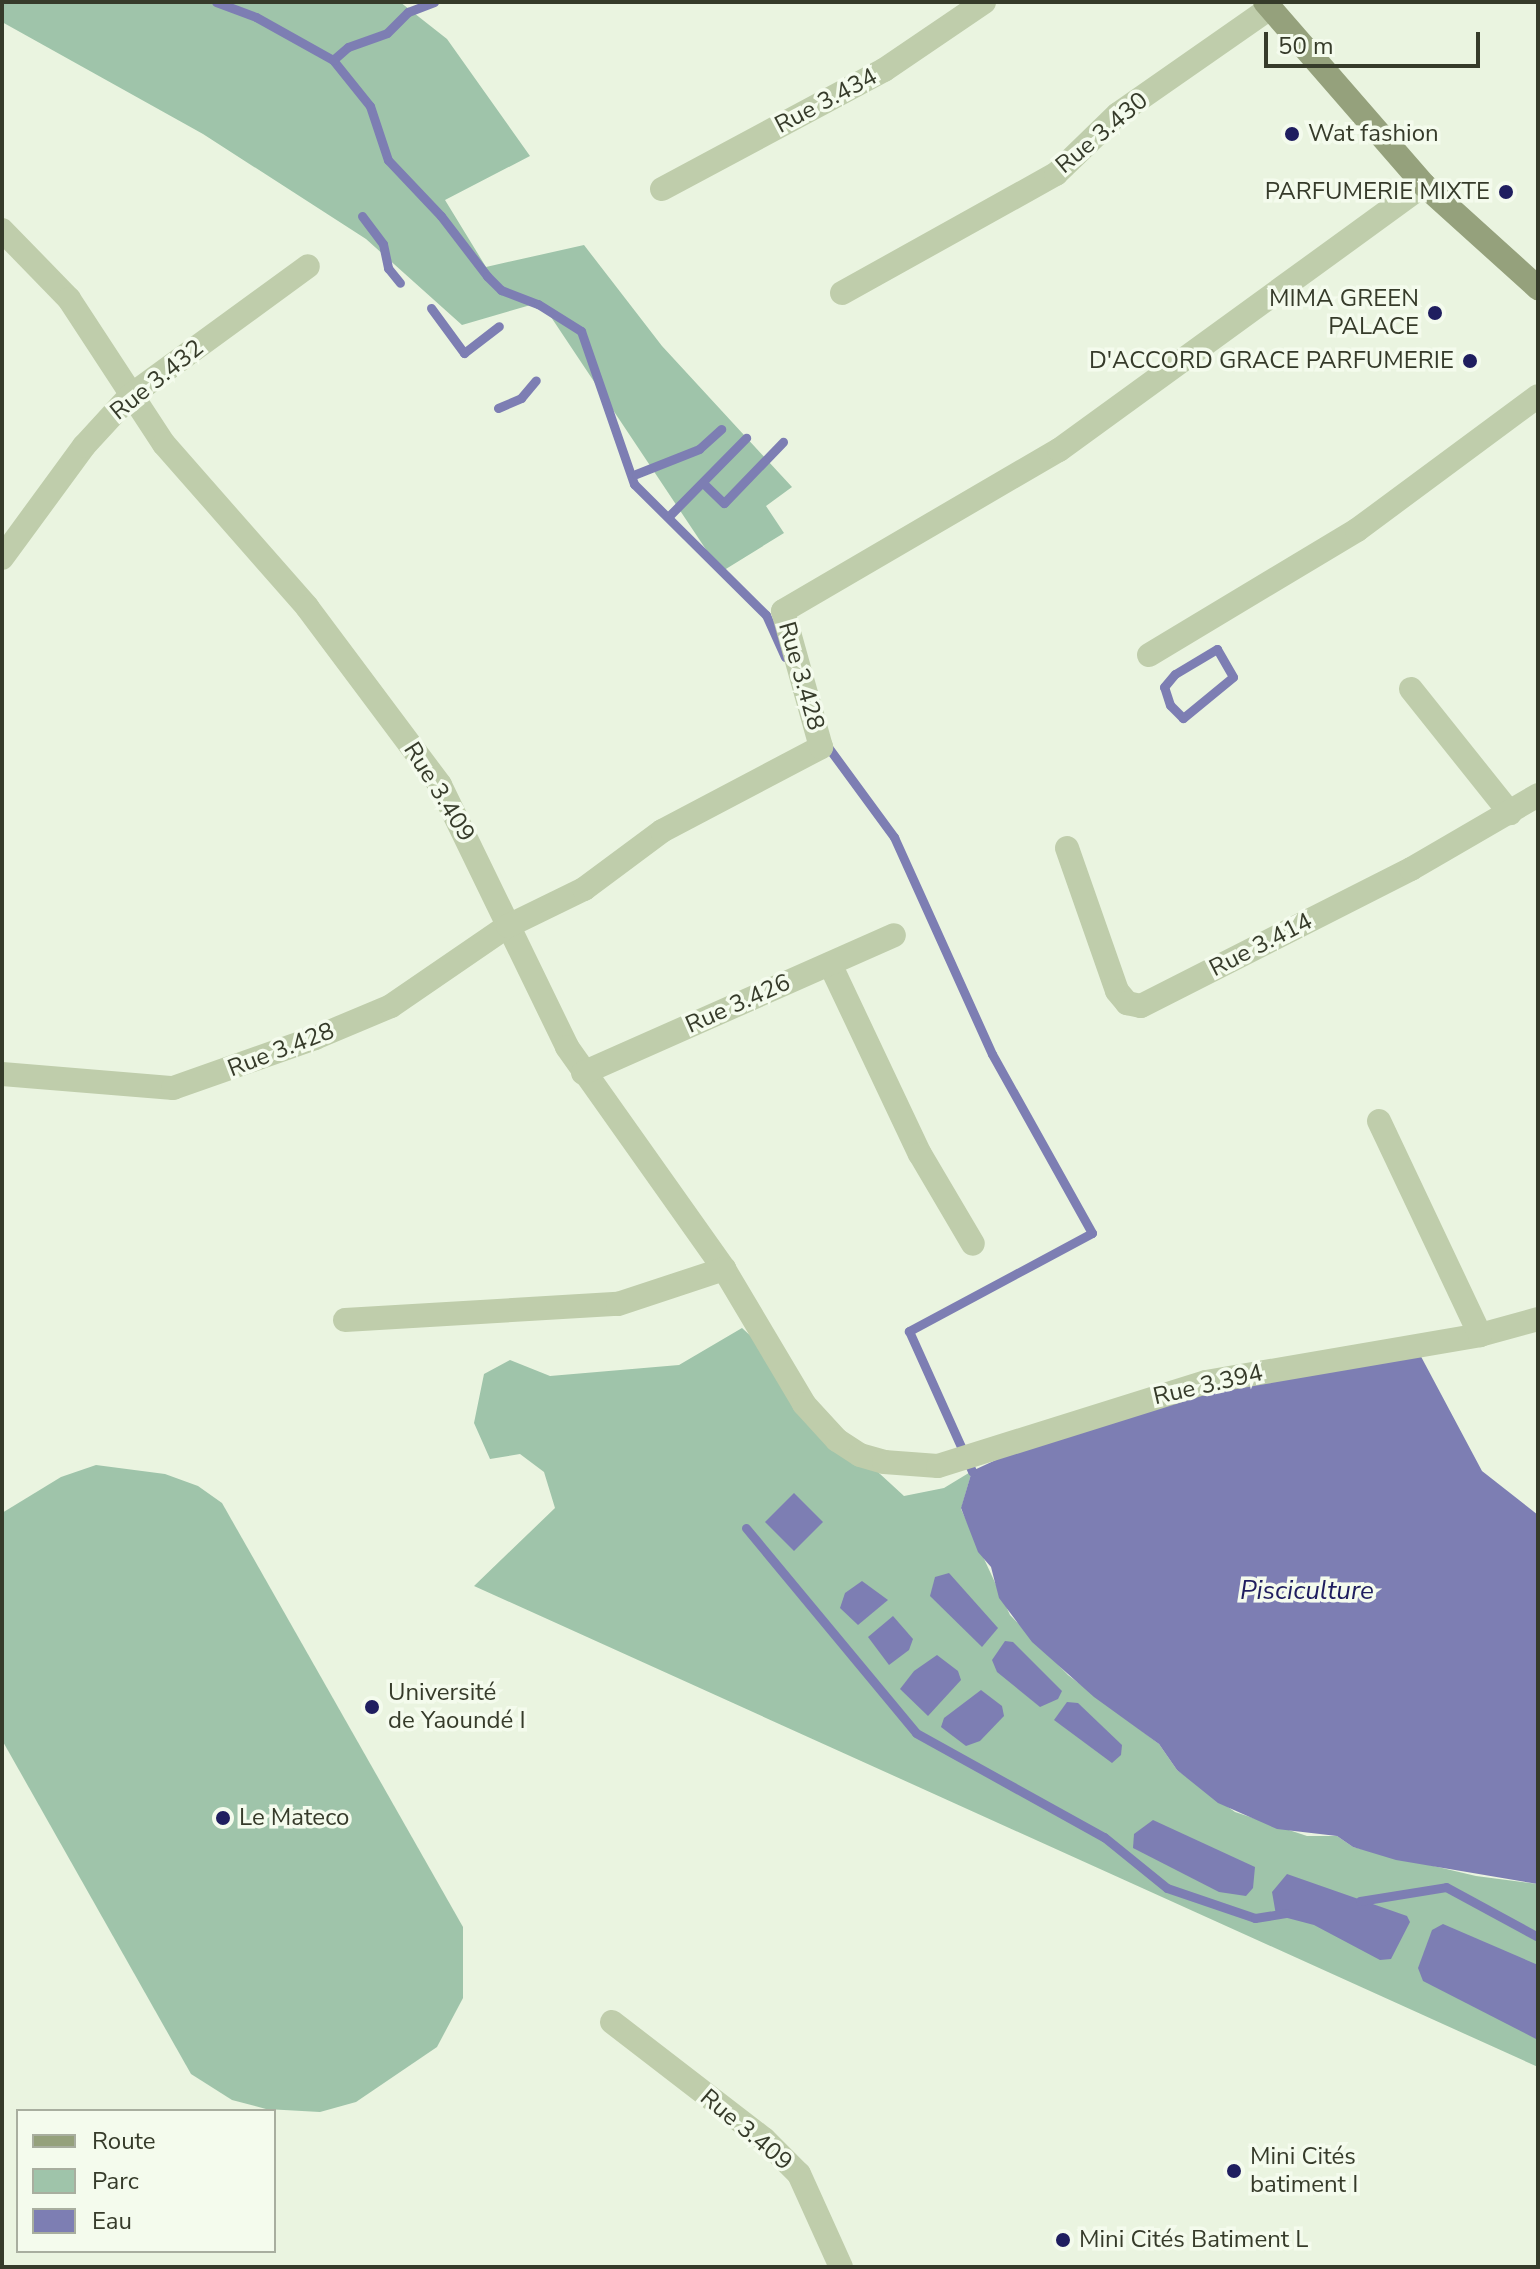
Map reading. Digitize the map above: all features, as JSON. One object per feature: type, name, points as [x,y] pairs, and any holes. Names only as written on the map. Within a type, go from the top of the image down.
[{"type":"main road","points":[[1268,5],[1424,185],[1538,288]]},
{"type":"street","name":"Rue 3.434","points":[[662,189],[884,70],[984,2]]},
{"type":"street","name":"Rue 3.430","points":[[842,293],[1056,174],[1118,114],[1268,5]]},
{"type":"street","name":"Rue 3.428","points":[[2,1074],[186,1086],[391,1006],[508,926],[584,889],[662,831],[821,747],[783,611],[1059,450],[1424,185]]},
{"type":"street","name":"Rue 3.409","points":[[2,230],[92,329],[130,396],[164,444],[307,607],[440,785],[583,1073],[724,1269],[804,1404]]},
{"type":"street","name":"Rue 3.432","points":[[2,558],[84,446],[130,396],[308,266]]},
{"type":"street","points":[[1149,655],[1357,530],[1538,396]]},
{"type":"street","points":[[1411,689],[1510,813]]},
{"type":"street","name":"Rue 3.414","points":[[1067,848],[1117,991],[1127,1003],[1141,1006],[1510,813],[1538,795]]},
{"type":"street","name":"Rue 3.426","points":[[583,1073],[894,935]]},
{"type":"street","points":[[830,964],[920,1154],[973,1244]]},
{"type":"street","points":[[1379,1121],[1480,1335]]},
{"type":"street","points":[[345,1320],[618,1304],[724,1269]]},
{"type":"street","name":"Rue 3.394","points":[[804,1404],[837,1440],[860,1455],[884,1462],[938,1466],[1206,1382],[1480,1335],[1538,1319]]},
{"type":"street","name":"Rue 3.409","points":[[612,2022],[764,2139],[799,2174],[841,2267]]},
{"type":"green space","points":[[2,2],[400,2],[447,39],[530,156],[445,200],[486,267],[584,245],[662,346],[792,487],[766,506],[784,533],[721,572],[541,302],[462,325],[366,239],[203,134],[2,22]]},
{"type":"green space","points":[[742,1328],[778,1361],[830,1428],[904,1496],[944,1488],[972,1471],[961,1509],[1010,1615],[1068,1675],[1159,1744],[1177,1770],[1235,1812],[1307,1836],[1337,1836],[1353,1847],[1476,1876],[1538,1884],[1538,2067],[474,1586],[555,1508],[544,1472],[520,1454],[490,1459],[474,1423],[484,1374],[510,1360],[550,1376],[679,1365]]},
{"type":"green space","name":"Le Mateco","points":[[96,1465],[165,1474],[198,1486],[222,1503],[463,1927],[463,1998],[437,2047],[356,2102],[320,2112],[266,2109],[232,2100],[191,2074],[2,1740],[2,1513],[61,1477]]},
{"type":"water","name":"Pisciculture","points":[[1417,1349],[1482,1471],[1538,1515],[1538,1884],[1396,1860],[1353,1847],[1337,1836],[1277,1829],[1218,1803],[1177,1770],[1159,1744],[1094,1697],[1032,1642],[999,1598],[991,1567],[978,1552],[961,1508],[972,1471],[1054,1433],[1146,1405]]},
{"type":"water","points":[[794,1493],[823,1522],[794,1551],[765,1522]]},
{"type":"water","points":[[949,1573],[998,1628],[982,1647],[930,1596],[935,1577]]},
{"type":"water","points":[[862,1581],[888,1600],[858,1625],[840,1608],[845,1593]]},
{"type":"water","points":[[893,1616],[913,1639],[909,1650],[889,1665],[868,1637]]},
{"type":"water","points":[[1005,1641],[1013,1642],[1062,1691],[1058,1699],[1040,1707],[997,1672],[992,1660]]},
{"type":"water","points":[[937,1655],[958,1671],[961,1680],[928,1716],[900,1689],[914,1671]]},
{"type":"water","points":[[981,1690],[1002,1706],[1004,1716],[980,1741],[966,1746],[941,1727],[944,1718]]},
{"type":"water","points":[[1067,1702],[1078,1703],[1122,1745],[1121,1755],[1112,1763],[1054,1720]]},
{"type":"water","points":[[1153,1820],[1255,1867],[1253,1888],[1246,1896],[1219,1892],[1133,1848],[1134,1834]]},
{"type":"water","points":[[1287,1874],[1407,1916],[1410,1922],[1391,1959],[1380,1960],[1314,1925],[1276,1915],[1272,1892]]},
{"type":"water","points":[[1443,1924],[1538,1965],[1538,2040],[1423,1981],[1418,1968],[1432,1930]]},
{"type":"waterway","points":[[216,2],[256,17],[333,60],[370,106],[388,160],[441,216],[487,276],[501,290],[538,304],[581,331],[634,484],[766,615],[785,657]]},
{"type":"waterway","points":[[333,60],[348,47],[387,33],[408,12],[434,2]]},
{"type":"waterway","points":[[362,216],[383,244],[388,268],[400,283]]},
{"type":"waterway","points":[[431,308],[464,353],[499,326]]},
{"type":"waterway","points":[[498,408],[521,398],[536,380]]},
{"type":"waterway","points":[[636,474],[699,449],[721,429]]},
{"type":"waterway","points":[[669,516],[746,438]]},
{"type":"waterway","points":[[703,483],[724,503],[783,442]]},
{"type":"waterway","points":[[1217,649],[1233,677],[1183,718],[1170,705],[1164,687],[1175,674],[1217,649]]},
{"type":"waterway","points":[[825,743],[894,837],[992,1054],[1092,1233],[909,1331],[972,1471]]},
{"type":"waterway","points":[[746,1528],[916,1733],[1104,1837],[1167,1888],[1255,1918],[1286,1913]]},
{"type":"waterway","points":[[1360,1901],[1446,1887],[1538,1937]]},
{"type":"place","name":"Wat fashion","points":[[1292,134]]},
{"type":"place","name":"PARFUMERIE MIXTE","points":[[1506,192]]},
{"type":"place","name":"MIMA GREEN PALACE","points":[[1435,313]]},
{"type":"place","name":"D'ACCORD GRACE PARFUMERIE","points":[[1470,361]]},
{"type":"place","name":"Université de Yaoundé I","points":[[372,1707]]},
{"type":"place","name":"Le Mateco","points":[[223,1818]]},
{"type":"place","name":"Mini Cités batiment I","points":[[1234,2171]]},
{"type":"place","name":"Mini Cités Batiment L","points":[[1063,2240]]}]
